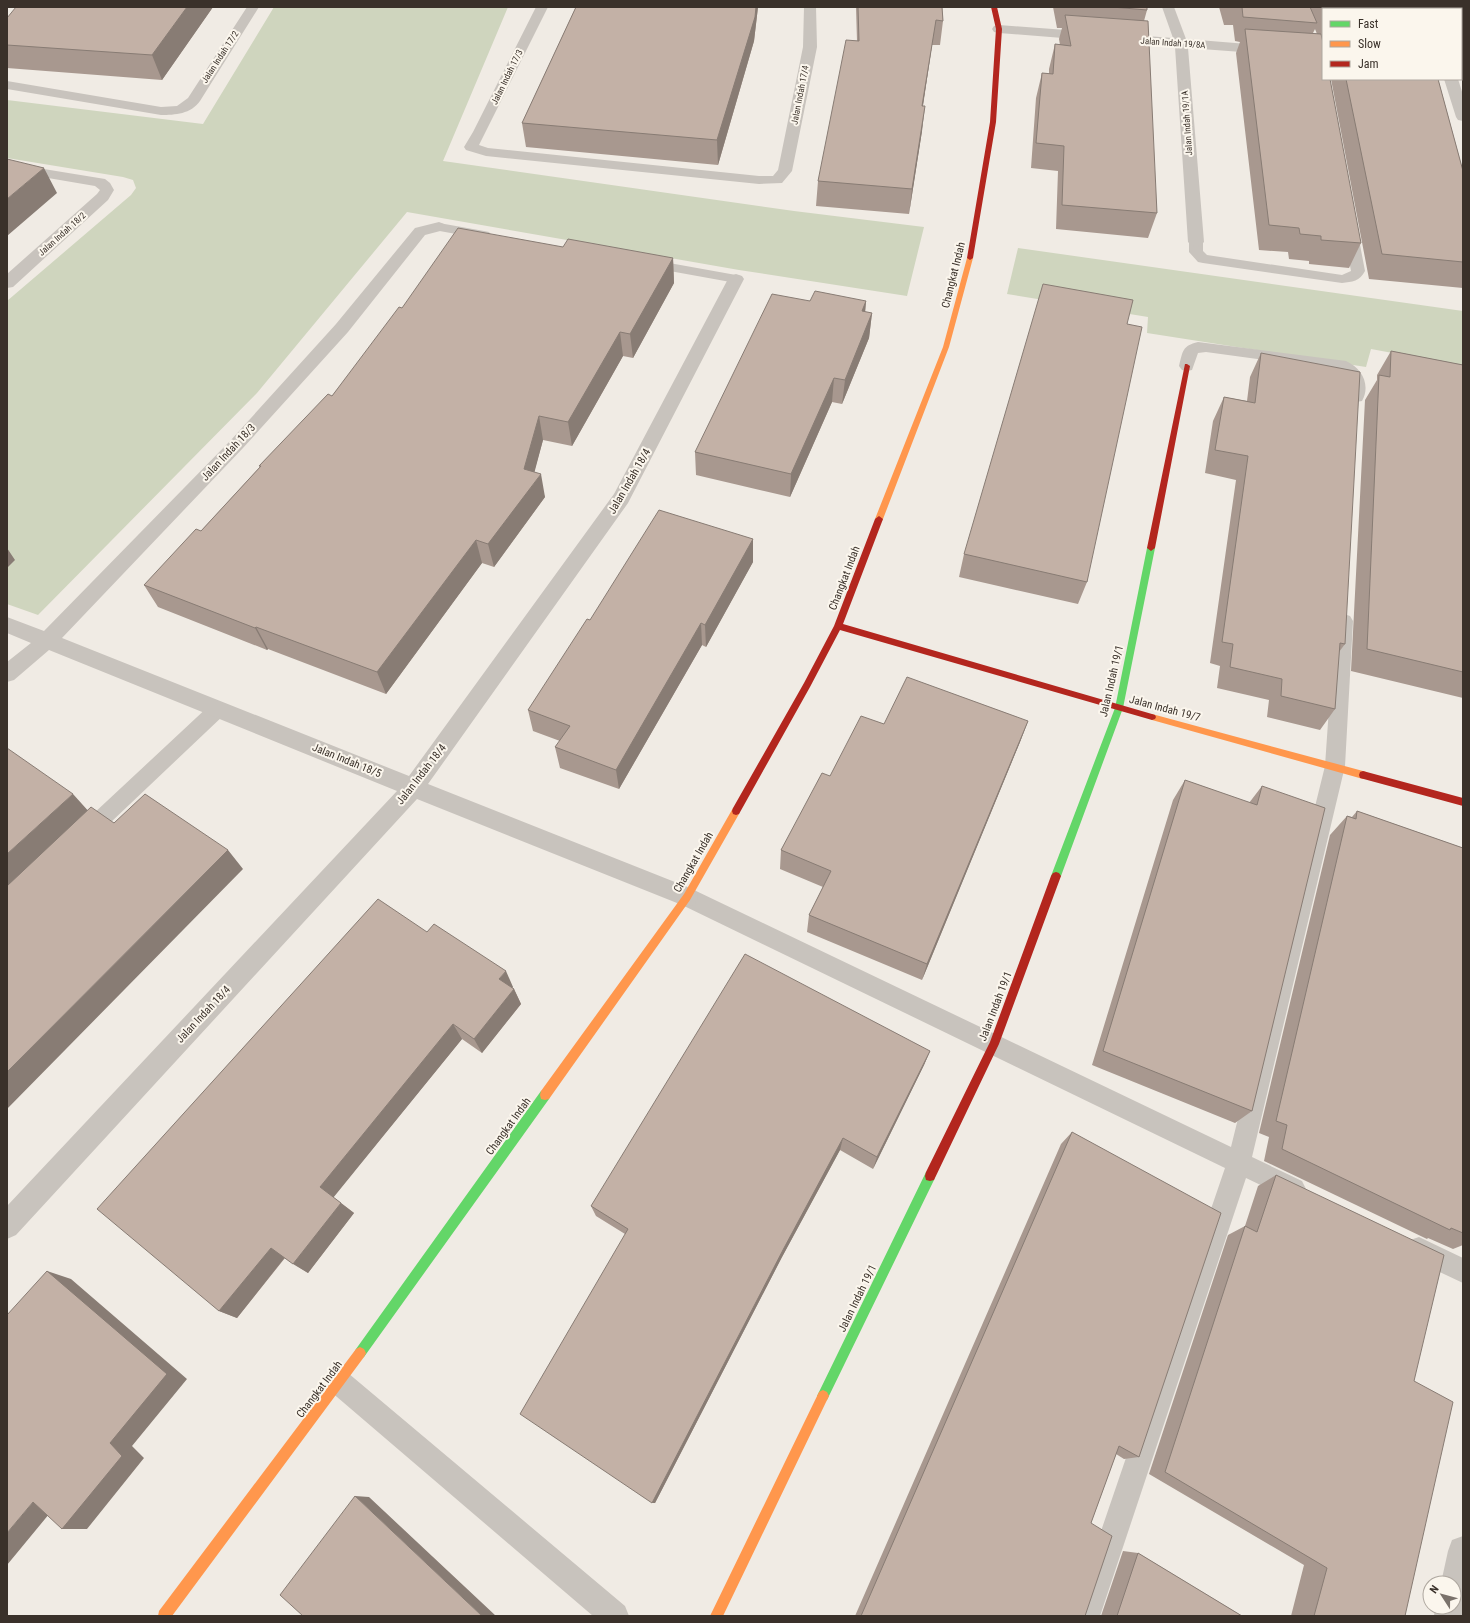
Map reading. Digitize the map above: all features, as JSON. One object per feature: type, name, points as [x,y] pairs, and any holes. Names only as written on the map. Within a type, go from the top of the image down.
[{"type":"street","name":"Jalan Indah 17/2","points":[[7,85],[161,111],[174,111],[187,107],[253,7]]},
{"type":"street","name":"Jalan Indah 17/3","points":[[542,7],[480,132],[471,147],[486,152],[759,180],[778,180]]},
{"type":"street","name":"Jalan Indah 17/4","points":[[778,180],[785,171],[810,47],[810,7]]},
{"type":"street","name":"Changkat Indah","points":[[164,1616],[339,1382],[687,897],[808,685],[838,626],[946,347],[972,250],[993,122],[999,29],[994,7]]},
{"type":"street","name":"Jalan Indah 19/1A","points":[[1168,7],[1181,43],[1196,242]]},
{"type":"street","name":"Jalan Indah 19/8A","points":[[999,29],[1320,54]]},
{"type":"street","points":[[1451,80],[1463,117]]},
{"type":"street","name":"Jalan Indah 18/2","points":[[7,167],[100,182],[107,190],[104,197],[7,283]]},
{"type":"street","name":"Jalan Indah 18/3","points":[[7,674],[46,641],[237,444],[342,328],[420,231],[439,227]]},
{"type":"street","name":"Jalan Indah 18/4","points":[[7,1226],[414,787],[621,498],[736,279]]},
{"type":"street","name":"Jalan Indah 19/1","points":[[716,1616],[994,1044],[1119,708],[1187,366]]},
{"type":"street","name":"Jalan Indah 18/5","points":[[7,625],[687,897]]},
{"type":"street","name":"Jalan Indah 19/7","points":[[838,626],[1119,708],[1463,802]]},
{"type":"street","points":[[1458,1575],[1463,1551]]},
{"type":"lane","points":[[1312,40],[1320,54],[1320,69]]},
{"type":"lane","points":[[1196,242],[1196,252],[1203,259],[1342,279],[1350,278],[1356,275],[1358,271],[1348,216]]},
{"type":"lane","points":[[439,227],[494,237]]},
{"type":"lane","points":[[634,261],[736,279]]},
{"type":"lane","points":[[1187,366],[1191,350],[1198,347],[1341,365],[1356,373],[1355,418]]},
{"type":"lane","points":[[1086,1616],[1239,1162],[1335,766],[1345,600]]},
{"type":"lane","points":[[70,848],[218,709]]},
{"type":"lane","points":[[687,897],[1309,1196]]},
{"type":"lane","points":[[1400,1240],[1463,1271]]},
{"type":"lane","points":[[339,1382],[614,1616]]},
{"type":"green space","points":[[274,7],[508,7],[443,161],[794,211],[924,227],[907,296],[739,270],[407,212],[257,393],[38,615],[7,604],[7,301],[131,195],[136,188],[133,180],[123,177],[7,158],[7,100],[203,124]]},
{"type":"green space","points":[[1018,248],[1463,311],[1463,366],[1371,349],[1366,367],[1147,333],[1148,317],[1007,294]]},
{"type":"building","points":[[16,7],[187,7],[152,55],[7,45],[7,18]]},
{"type":"building","points":[[576,7],[756,7],[755,17],[717,140],[522,123]]},
{"type":"building","points":[[858,7],[942,7],[943,21],[936,20],[922,106],[925,106],[912,189],[818,181],[846,40],[859,41]]},
{"type":"building","points":[[1112,7],[1147,7],[1147,10]]},
{"type":"building","points":[[1242,7],[1310,7],[1317,23],[1243,17]]},
{"type":"building","points":[[1326,7],[1410,8],[1326,8]]},
{"type":"building","points":[[1065,15],[1148,21],[1157,213],[1062,205],[1064,146],[1036,143],[1042,73],[1053,74],[1055,44],[1071,46]]},
{"type":"building","points":[[1245,29],[1321,34],[1322,80],[1330,80],[1361,243],[1321,240],[1321,236],[1300,234],[1299,228],[1269,225]]},
{"type":"building","points":[[1346,80],[1438,80],[1463,171],[1463,262],[1382,254]]},
{"type":"building","points":[[7,159],[44,168],[7,199]]},
{"type":"building","points":[[458,228],[563,247],[568,239],[673,258],[630,334],[620,332],[568,422],[539,416],[524,469],[541,474],[488,544],[476,540],[377,672],[256,627],[255,628],[144,585],[196,529],[201,531],[261,466],[259,466],[328,394],[332,396],[399,307],[402,308]]},
{"type":"building","points":[[1043,284],[1133,300],[1127,324],[1142,327],[1087,582],[964,554]]},
{"type":"building","points":[[815,291],[866,301],[862,311],[872,313],[845,380],[834,378],[791,474],[695,452],[772,294],[810,301]]},
{"type":"building","points":[[1391,351],[1463,365],[1463,672],[1367,649],[1379,375],[1390,377]]},
{"type":"building","points":[[1261,353],[1360,372],[1345,644],[1340,643],[1335,709],[1281,696],[1282,679],[1230,667],[1233,644],[1222,642],[1248,456],[1215,450],[1224,397],[1255,403]]},
{"type":"building","points":[[659,510],[753,539],[705,625],[701,623],[616,770],[555,747],[570,726],[528,710],[587,619],[590,620]]},
{"type":"building","points":[[907,677],[1028,721],[927,964],[809,915],[831,871],[781,850],[822,773],[830,776],[861,716],[884,724]]},
{"type":"building","points":[[7,748],[73,794],[7,854]]},
{"type":"building","points":[[1185,780],[1257,805],[1262,786],[1325,808],[1252,1111],[1103,1051]]},
{"type":"building","points":[[145,794],[228,850],[7,1072],[7,886],[91,807],[114,823]]},
{"type":"building","points":[[1357,811],[1463,848],[1463,1233],[1451,1228],[1450,1230],[1282,1149],[1287,1125],[1276,1121],[1347,816],[1356,819]]},
{"type":"building","points":[[378,899],[427,932],[434,924],[506,971],[499,979],[514,989],[474,1039],[453,1024],[320,1187],[341,1203],[293,1264],[271,1248],[219,1311],[97,1209]]},
{"type":"building","points":[[745,954],[930,1051],[877,1157],[843,1138],[784,1248],[652,1503],[520,1414],[628,1229],[591,1206]]},
{"type":"building","points":[[1072,1132],[1221,1213],[1139,1457],[1119,1446],[1091,1523],[1112,1536],[1085,1616],[861,1616]]},
{"type":"building","points":[[1276,1175],[1444,1255],[1414,1381],[1453,1402],[1405,1616],[1314,1616],[1327,1568],[1165,1472],[1245,1226],[1257,1232]]},
{"type":"building","points":[[47,1271],[167,1374],[110,1443],[122,1456],[62,1529],[33,1502],[7,1533],[7,1315]]},
{"type":"building","points":[[355,1496],[482,1616],[303,1616],[280,1595]]},
{"type":"building","points":[[1138,1553],[1242,1616],[1117,1616]]},
{"type":"traffic: fast","points":[[1056,876],[1119,708],[1151,548]]},
{"type":"traffic: fast","points":[[360,1353],[545,1095]]},
{"type":"traffic: fast","points":[[823,1396],[930,1176]]},
{"type":"traffic: slow","points":[[879,519],[946,347],[970,258]]},
{"type":"traffic: slow","points":[[1152,717],[1363,775]]},
{"type":"traffic: slow","points":[[545,1095],[687,897],[736,811]]},
{"type":"traffic: slow","points":[[164,1616],[360,1353]]},
{"type":"traffic: slow","points":[[716,1616],[823,1396]]},
{"type":"traffic: jam","points":[[970,258],[993,122],[999,29],[994,7]]},
{"type":"traffic: jam","points":[[1151,548],[1187,366]]},
{"type":"traffic: jam","points":[[736,811],[807,685],[838,626],[879,519]]},
{"type":"traffic: jam","points":[[838,626],[1152,717]]},
{"type":"traffic: jam","points":[[1363,775],[1463,802]]},
{"type":"traffic: jam","points":[[930,1176],[994,1044],[1056,876]]}]
